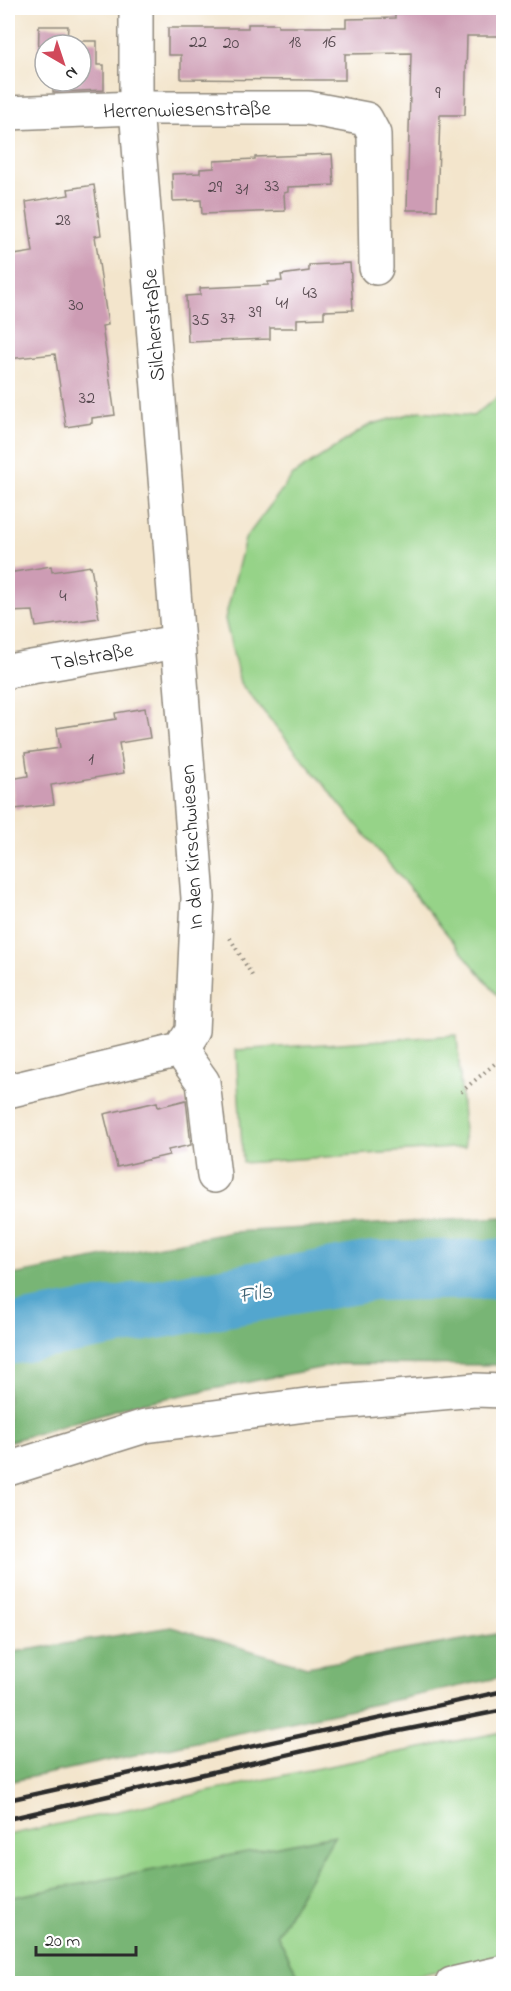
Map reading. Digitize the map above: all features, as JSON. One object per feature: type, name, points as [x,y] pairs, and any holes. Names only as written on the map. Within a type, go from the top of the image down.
[{"type":"street","name":"Silcherstraße","points":[[136,8],[136,108],[177,642]]},
{"type":"street","name":"Herrenwiesenstraße","points":[[8,113],[136,108],[308,108],[366,119],[374,134],[375,268]]},
{"type":"street","name":"Talstraße","points":[[8,671],[177,642]]},
{"type":"street","name":"In den Kirschwiesen","points":[[177,642],[198,898],[192,1031],[180,1050]]},
{"type":"street","points":[[8,1091],[180,1050],[204,1082],[214,1176]]},
{"type":"street","points":[[8,1469],[145,1426],[306,1405],[475,1390],[504,1392]]},
{"type":"street","points":[[452,1983],[504,1972]]},
{"type":"path","points":[[461,1092],[504,1056]]},
{"type":"green space","points":[[503,393],[503,1002],[240,683],[225,619],[245,539],[293,475],[369,425],[420,411],[473,416]]},
{"type":"green space","points":[[457,1035],[465,1147],[243,1163],[236,1050]]},
{"type":"green space","points":[[503,1217],[503,1365],[340,1364],[132,1405],[8,1442],[8,1276],[232,1232]]},
{"type":"green space","points":[[171,1627],[307,1667],[503,1633],[503,1677],[8,1782],[8,1653]]},
{"type":"green space","points":[[503,1732],[503,1957],[381,1983],[302,1983],[277,1934],[334,1836],[8,1898],[8,1835],[304,1771]]},
{"type":"green space","points":[[335,1835],[277,1934],[302,1983],[8,1983],[8,1898]]},
{"type":"building","points":[[395,8],[504,8],[504,36],[467,36],[465,115],[440,115],[437,210],[407,210],[411,53],[345,54],[345,80],[181,79],[181,55],[168,55],[168,28],[248,28],[248,24],[278,24],[278,27],[346,27],[346,19],[395,18]]},
{"type":"building","points":[[39,26],[68,26],[68,33],[39,33]]},
{"type":"building","points":[[93,41],[97,41],[97,65],[104,65],[104,90],[93,90]]},
{"type":"building","points":[[332,154],[334,185],[288,187],[288,192],[284,193],[285,211],[202,214],[201,200],[173,201],[172,174],[200,173],[200,169],[214,168],[214,161]]},
{"type":"building","points":[[94,185],[101,235],[95,236],[108,325],[102,326],[115,415],[92,418],[92,423],[66,427],[55,354],[8,359],[8,256],[33,252],[26,202],[69,195],[68,189]]},
{"type":"building","points":[[350,263],[353,310],[324,311],[324,318],[297,319],[297,328],[270,328],[270,339],[188,342],[186,296],[200,295],[200,288],[268,285],[268,282],[282,281],[281,275],[309,271],[309,265]]},
{"type":"building","points":[[51,566],[52,572],[91,566],[99,618],[36,627],[33,611],[8,612],[8,573]]},
{"type":"building","points":[[145,708],[150,738],[119,743],[124,773],[51,785],[54,804],[15,809],[11,779],[28,776],[25,753],[60,748],[57,728],[116,719],[115,713]]},
{"type":"building","points":[[186,1100],[191,1145],[168,1150],[169,1155],[117,1167],[104,1114],[157,1102],[158,1107]]},
{"type":"waterway","name":"Fils","points":[[8,1335],[373,1271],[504,1269]]},
{"type":"railway","points":[[8,1800],[504,1691]]},
{"type":"railway","points":[[8,1819],[334,1744],[504,1710]]}]
